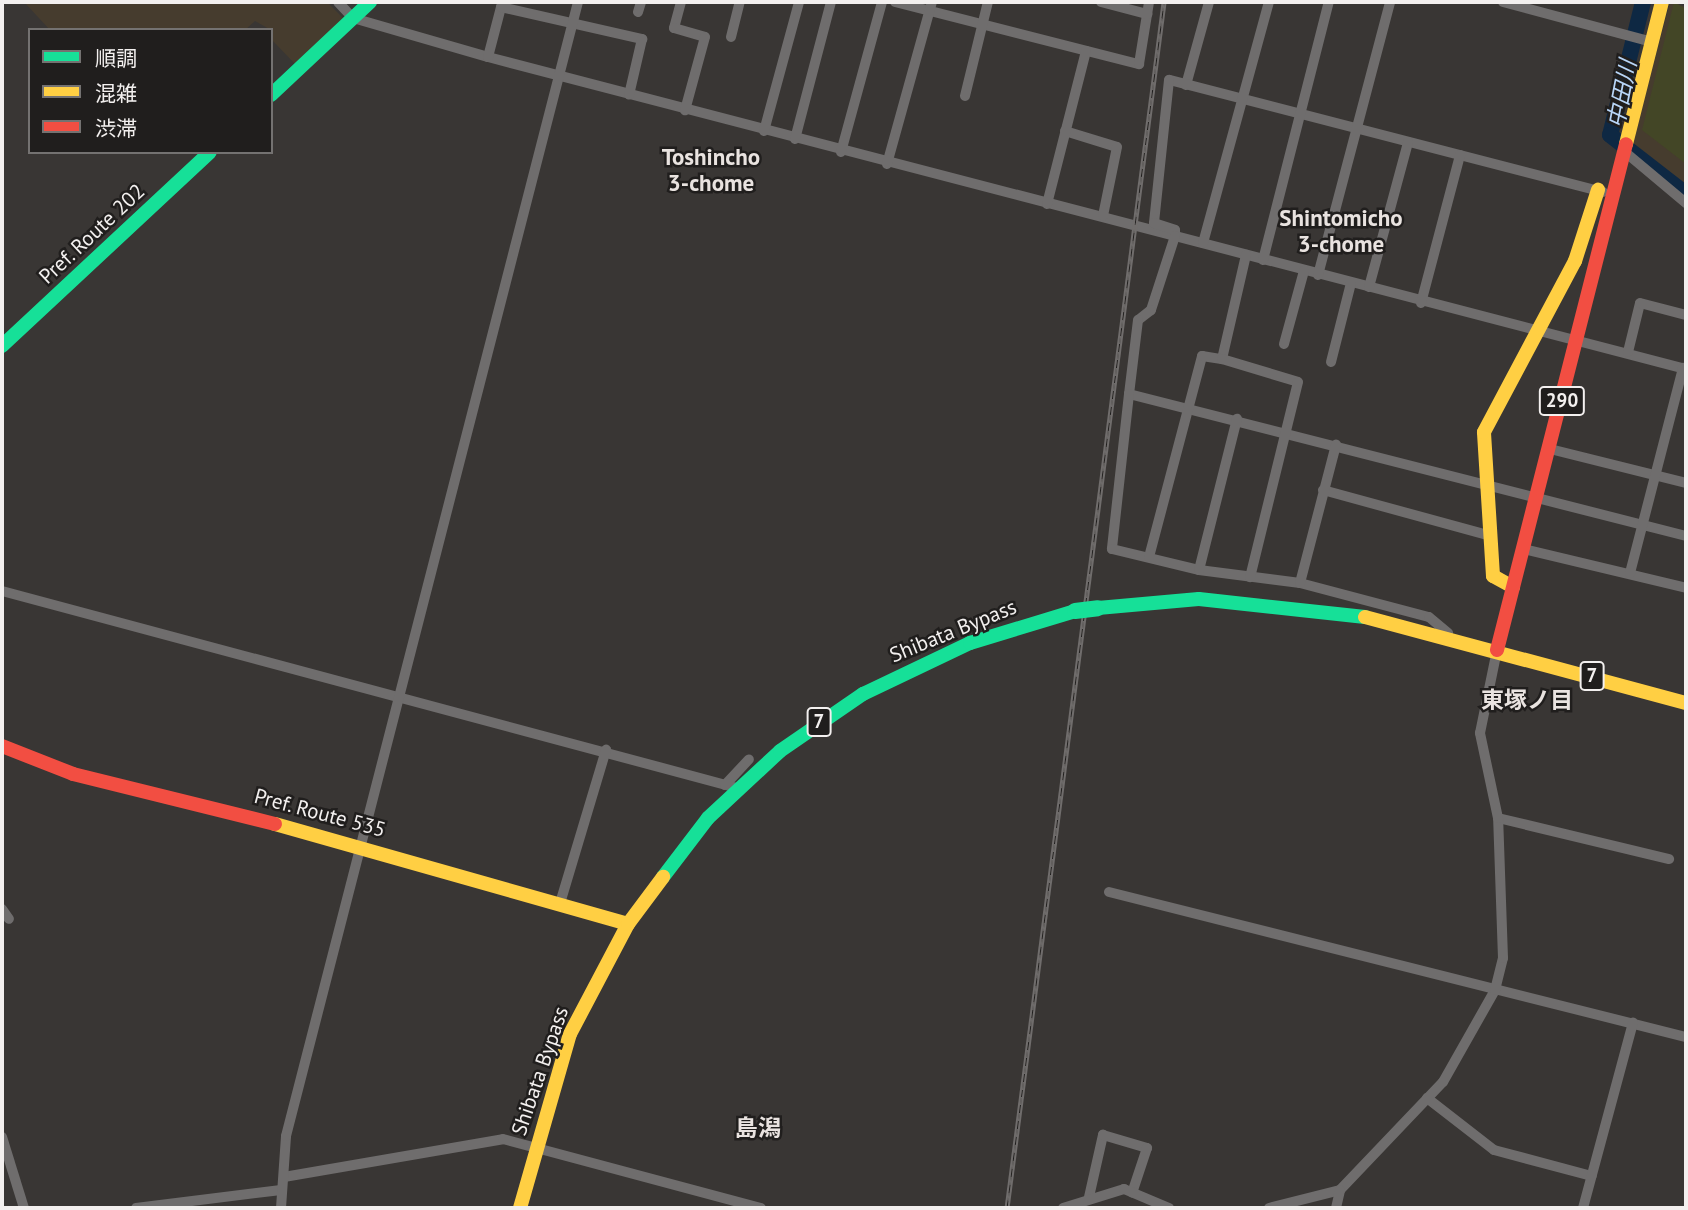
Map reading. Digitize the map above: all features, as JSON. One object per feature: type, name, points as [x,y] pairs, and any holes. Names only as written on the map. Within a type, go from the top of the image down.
[{"type":"main road","points":[[273,93],[370,2]]},
{"type":"main road","name":"290","points":[[1497,650],[1577,339],[1606,192],[1626,145],[1662,2]]},
{"type":"main road","name":"Pref. Route 202","points":[[2,346],[209,154]]},
{"type":"main road","points":[[1513,587],[1493,576],[1484,486],[1484,432],[1575,261],[1606,192]]},
{"type":"main road","name":"Shibata Bypass","points":[[520,1208],[535,1148],[570,1034],[628,924],[679,850],[731,786],[807,730],[897,675],[970,643],[1075,611],[1098,608],[1199,600],[1292,604],[1453,637],[1686,703]]},
{"type":"main road","name":"Pref. Route 535","points":[[2,746],[73,774],[361,845],[561,900],[628,924]]},
{"type":"street","points":[[338,2],[353,18],[488,57],[887,164],[1103,216],[1421,303],[1536,332],[1577,339],[1685,368],[1630,573]]},
{"type":"street","points":[[281,1208],[286,1136],[578,2]]},
{"type":"street","points":[[681,2],[674,28],[705,37],[685,110]]},
{"type":"street","points":[[731,37],[740,2]]},
{"type":"street","points":[[765,131],[799,2]]},
{"type":"street","points":[[795,139],[831,2]]},
{"type":"street","points":[[841,152],[882,2]]},
{"type":"street","points":[[895,2],[931,6],[982,24],[1139,64],[1149,2]]},
{"type":"street","points":[[965,96],[988,2]]},
{"type":"street","points":[[1101,2],[1147,14]]},
{"type":"street","points":[[1186,85],[1209,2]]},
{"type":"street","points":[[1203,243],[1269,2]]},
{"type":"street","points":[[1263,260],[1329,2]]},
{"type":"street","points":[[1318,275],[1354,128],[1390,2]]},
{"type":"street","points":[[1503,2],[1652,41]]},
{"type":"street","points":[[887,164],[931,6]]},
{"type":"street","points":[[488,57],[501,7],[642,39],[629,95]]},
{"type":"street","points":[[1047,204],[1086,51]]},
{"type":"street","points":[[1453,637],[1429,617],[1300,583],[1199,570],[1109,544],[1138,320],[1151,310],[1175,236],[1175,230],[1154,223],[1169,80],[1606,192]]},
{"type":"street","points":[[1065,131],[1117,147],[1103,216]]},
{"type":"street","points":[[1369,287],[1408,142]]},
{"type":"street","points":[[1626,145],[1686,203]]},
{"type":"street","points":[[1421,303],[1460,155]]},
{"type":"street","points":[[1222,359],[1246,256]]},
{"type":"street","points":[[1284,344],[1304,271]]},
{"type":"street","points":[[1331,362],[1350,283]]},
{"type":"street","points":[[1628,352],[1640,303],[1686,315]]},
{"type":"street","points":[[1149,557],[1202,356],[1222,359],[1298,382],[1250,577]]},
{"type":"street","points":[[1129,394],[1188,405],[1484,486],[1538,497],[1686,536]]},
{"type":"street","points":[[1199,570],[1237,419]]},
{"type":"street","points":[[1300,583],[1336,445]]},
{"type":"street","points":[[1550,449],[1686,483]]},
{"type":"street","points":[[1323,490],[1488,536]]},
{"type":"street","points":[[1524,549],[1686,588]]},
{"type":"street","points":[[2,591],[606,750],[731,786],[749,759]]},
{"type":"street","points":[[1336,1208],[1340,1190],[1427,1098],[1469,1045],[1495,990],[1503,948],[1498,818],[1480,733],[1497,650]]},
{"type":"street","points":[[561,900],[606,750]]},
{"type":"street","points":[[1498,818],[1669,859]]},
{"type":"street","points":[[1109,892],[1686,1037]]},
{"type":"street","points":[[2,909],[9,919]]},
{"type":"street","points":[[1583,1208],[1633,1023]]},
{"type":"street","points":[[1427,1098],[1494,1150],[1591,1176]]},
{"type":"street","points":[[1085,1201],[1103,1135],[1147,1149],[1132,1193]]},
{"type":"street","points":[[2,1137],[24,1208]]},
{"type":"street","points":[[284,1177],[478,1141],[503,1139],[761,1208]]},
{"type":"street","points":[[1063,1208],[1085,1201],[1107,1189],[1132,1193],[1168,1208]]},
{"type":"street","points":[[136,1208],[281,1190]]},
{"type":"street","points":[[1269,1208],[1340,1190]]},
{"type":"shaded area","points":[[24,2],[327,2],[343,18],[295,64],[273,41],[273,28],[255,21],[247,28],[48,28]]},
{"type":"shaded area","points":[[1670,2],[1686,7],[1686,185],[1632,144]]},
{"type":"green space","points":[[1674,2],[1686,9],[1686,164],[1642,130]]},
{"type":"waterway","name":"中田川","points":[[1643,2],[1610,135],[1686,194]]},
{"type":"railway","points":[[1007,1208],[1164,2]]},
{"type":"traffic: fast","points":[[273,93],[370,2]]},
{"type":"traffic: fast","points":[[2,346],[208,154]]},
{"type":"traffic: fast","points":[[1098,608],[1199,599],[1365,617]]},
{"type":"traffic: fast","points":[[1075,611],[1098,608]]},
{"type":"traffic: fast","points":[[663,877],[708,818],[780,751],[863,694],[970,643],[1075,611]]},
{"type":"traffic: slow","points":[[1626,144],[1662,2]]},
{"type":"traffic: slow","points":[[1513,587],[1493,576],[1484,432],[1575,261],[1598,190]]},
{"type":"traffic: slow","points":[[1365,617],[1686,703]]},
{"type":"traffic: slow","points":[[275,824],[628,924]]},
{"type":"traffic: slow","points":[[520,1208],[570,1034],[628,924],[663,877]]},
{"type":"traffic: jam","points":[[1497,650],[1626,144]]},
{"type":"traffic: jam","points":[[2,746],[73,774],[275,824]]},
{"type":"district","name":"Toshincho 3-chome","points":[[711,170]]},
{"type":"district","name":"Shintomicho 3-chome","points":[[1341,231]]},
{"type":"district","name":"東塚ノ目","points":[[1527,700]]},
{"type":"district","name":"島潟","points":[[758,1128]]}]
